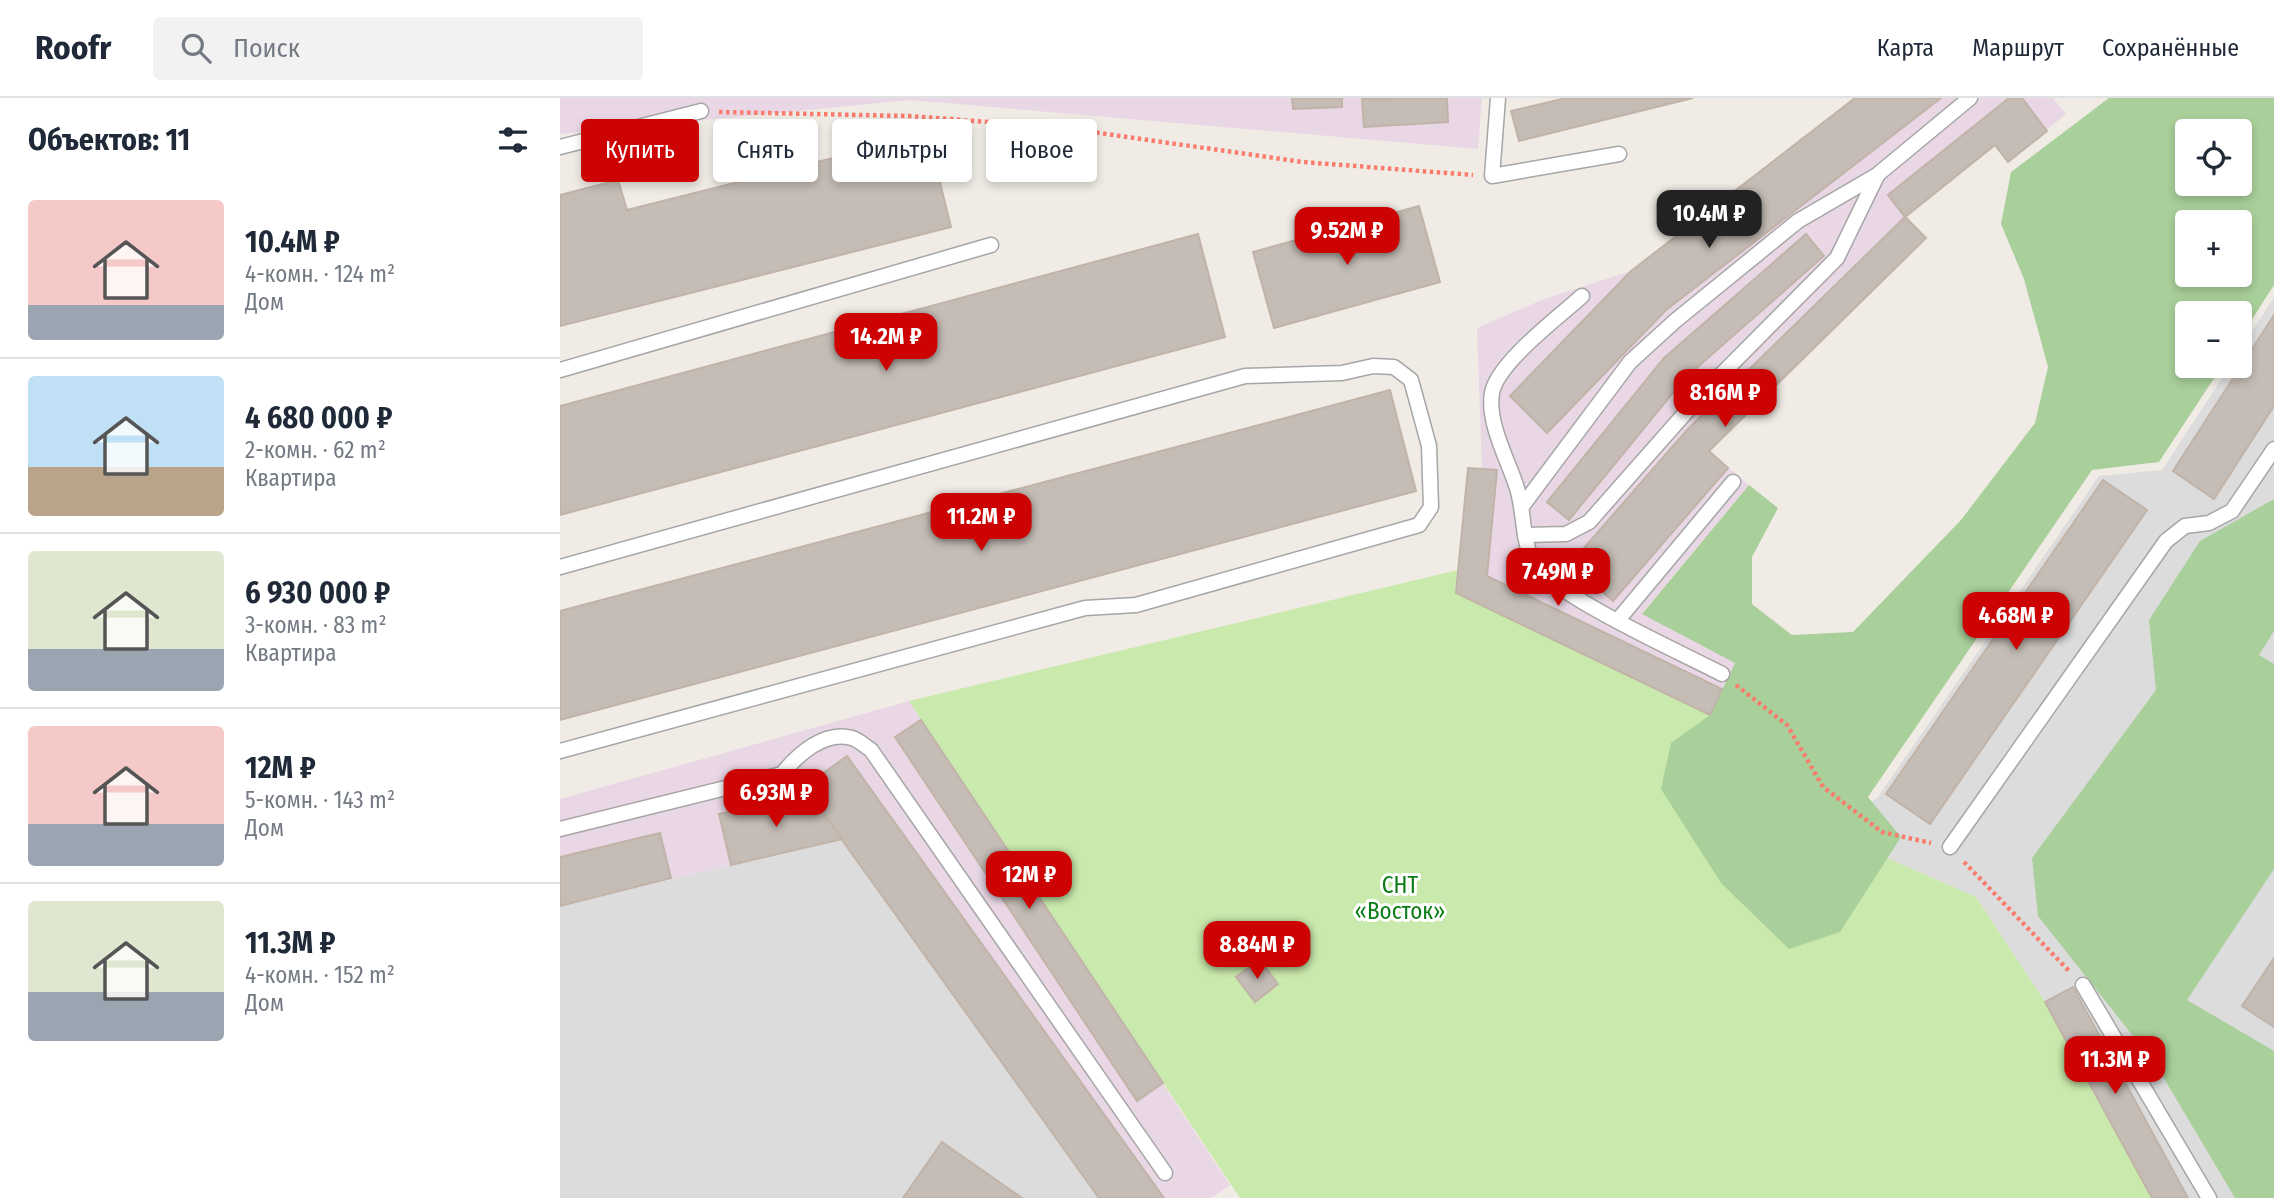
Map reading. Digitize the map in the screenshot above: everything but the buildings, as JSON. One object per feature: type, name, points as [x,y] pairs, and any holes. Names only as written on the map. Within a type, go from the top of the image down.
[{"type":"lane","points":[[1498,98],[1492,176],[1619,154]]},
{"type":"lane","points":[[1523,505],[1630,362],[1675,321],[1798,221],[1877,175],[1970,98]]},
{"type":"lane","points":[[560,147],[701,111]]},
{"type":"lane","points":[[1525,535],[1566,534],[1590,522],[1702,394],[1837,258],[1877,175]]},
{"type":"lane","points":[[560,370],[991,245]]},
{"type":"lane","points":[[1582,296],[1502,370],[1492,392],[1493,419],[1523,505],[1525,535],[1534,563],[1557,586],[1722,674]]},
{"type":"lane","points":[[560,567],[1245,376],[1342,373],[1373,366],[1394,367],[1411,380],[1429,446],[1431,507],[1419,525],[1136,605],[1084,608],[560,751]]},
{"type":"lane","points":[[1950,847],[2166,541],[2185,526],[2209,523],[2232,511],[2274,449]]},
{"type":"lane","points":[[1618,620],[1733,482]]},
{"type":"lane","points":[[560,830],[782,774],[794,758],[822,740],[852,738],[871,750],[1165,1173]]},
{"type":"lane","points":[[2083,985],[2209,1198]]},
{"type":"path","points":[[701,111],[908,116],[1056,127],[1303,162],[1492,176]]},
{"type":"path","points":[[1722,674],[1787,725],[1823,788],[1882,832],[1950,847],[2083,985]]},
{"type":"shaded area","points":[[560,98],[1482,98],[1478,149],[910,100],[699,120],[581,119],[581,132],[560,134]]},
{"type":"shaded area","points":[[1855,98],[2053,98],[2066,114],[2008,162],[1995,146],[1906,216],[1926,238],[1709,450],[1749,485],[1642,613],[1735,662],[1710,715],[1456,593],[1468,468],[1482,469],[1477,328],[1544,299],[1631,271]]},
{"type":"shaded area","points":[[2274,297],[2274,1198],[2188,1198],[2073,987],[2045,1002],[1976,897],[1830,833],[1878,797],[2099,476],[2162,470],[2222,378],[2252,378],[2252,331]]},
{"type":"shaded area","points":[[909,701],[1230,1185],[1211,1198],[1099,1198],[842,839],[560,906],[560,799]]},
{"type":"shaded area","points":[[842,839],[1099,1198],[560,1198],[560,906]]},
{"type":"green space","points":[[2109,98],[2274,98],[2274,285],[2252,319],[2252,301],[2175,301],[2175,378],[2214,378],[2159,462],[2092,470],[1868,797],[1901,837],[1840,932],[1789,949],[1721,883],[1661,789],[1671,743],[1710,715],[1735,663],[1642,614],[1749,485],[1778,508],[1752,557],[1752,604],[1792,635],[1853,632],[1961,520],[2035,423],[2048,367],[2024,279],[2001,224],[2011,172]]},
{"type":"green space","points":[[2274,499],[2274,631],[2259,655],[2274,664],[2274,869],[2187,1000],[2274,1051],[2274,1198],[2235,1198],[2156,1065],[2038,916],[2032,858],[2156,690],[2149,620],[2200,541]]},
{"type":"green space","name":"СНТ «Восток»","points":[[1458,570],[1456,593],[1710,715],[1830,833],[1976,897],[2045,1002],[2152,1198],[1240,1198],[909,701]]}]
